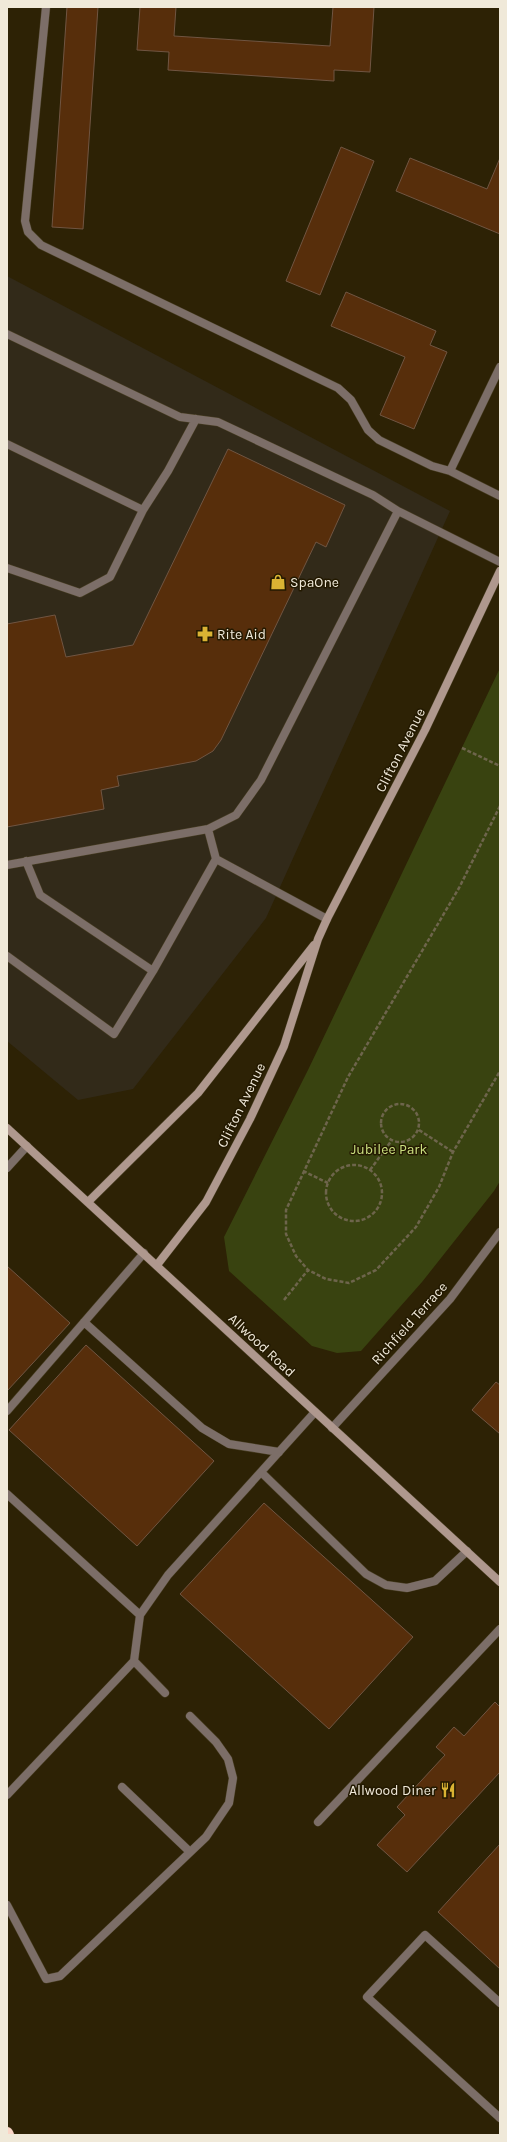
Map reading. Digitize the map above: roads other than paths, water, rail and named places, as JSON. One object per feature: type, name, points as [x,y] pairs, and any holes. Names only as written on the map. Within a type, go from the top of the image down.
[{"type":"main road","name":"Clifton Avenue","points":[[157,1265],[206,1202],[250,1119],[284,1046],[318,939],[327,919],[425,730],[500,571]]},
{"type":"main road","name":"Clifton Avenue","points":[[88,1202],[198,1093],[318,939]]},
{"type":"main road","name":"Allwood Road","points":[[7,1128],[500,1582]]},
{"type":"street","points":[[46,7],[25,221],[28,232],[41,245],[338,388],[351,400],[368,430],[379,440],[432,466],[450,471],[500,496]]},
{"type":"street","points":[[7,334],[180,416],[218,422],[373,494],[398,511],[500,562]]},
{"type":"street","points":[[450,471],[500,367]]},
{"type":"street","points":[[7,568],[80,593],[110,577],[143,510],[168,471],[196,419]]},
{"type":"street","points":[[7,444],[143,510]]},
{"type":"street","points":[[7,865],[208,829],[236,815],[261,780],[398,511]]},
{"type":"street","points":[[7,956],[114,1034],[154,971],[216,859],[208,829]]},
{"type":"street","points":[[216,859],[327,919]]},
{"type":"street","points":[[26,861],[40,895],[154,971]]},
{"type":"street","points":[[7,1168],[27,1146]]},
{"type":"street","name":"Richfield Terrace","points":[[332,1428],[450,1299],[485,1255],[500,1232]]},
{"type":"street","points":[[7,1411],[144,1253]]},
{"type":"street","points":[[84,1322],[202,1428],[229,1444],[279,1452]]},
{"type":"street","points":[[7,1795],[134,1661],[140,1615],[168,1575],[315,1412]]},
{"type":"street","points":[[261,1472],[366,1574],[386,1585],[407,1588],[435,1580],[466,1551]]},
{"type":"street","points":[[7,1494],[140,1615]]},
{"type":"street","points":[[318,1822],[500,1629]]},
{"type":"street","points":[[134,1661],[165,1693]]},
{"type":"street","points":[[7,1905],[46,1979],[60,1976],[206,1837],[229,1803],[233,1778],[228,1759],[216,1742],[190,1716]]},
{"type":"street","points":[[122,1787],[190,1852]]},
{"type":"street","points":[[500,2003],[424,1935],[367,1997],[500,2118]]},
{"type":"place","name":"SpaOne","points":[[278,582]]},
{"type":"place","name":"Rite Aid","points":[[205,634]]},
{"type":"place","name":"Allwood Diner","points":[[448,1790]]},
{"type":"park label","name":"Jubilee Park","points":[[389,1149]]}]
